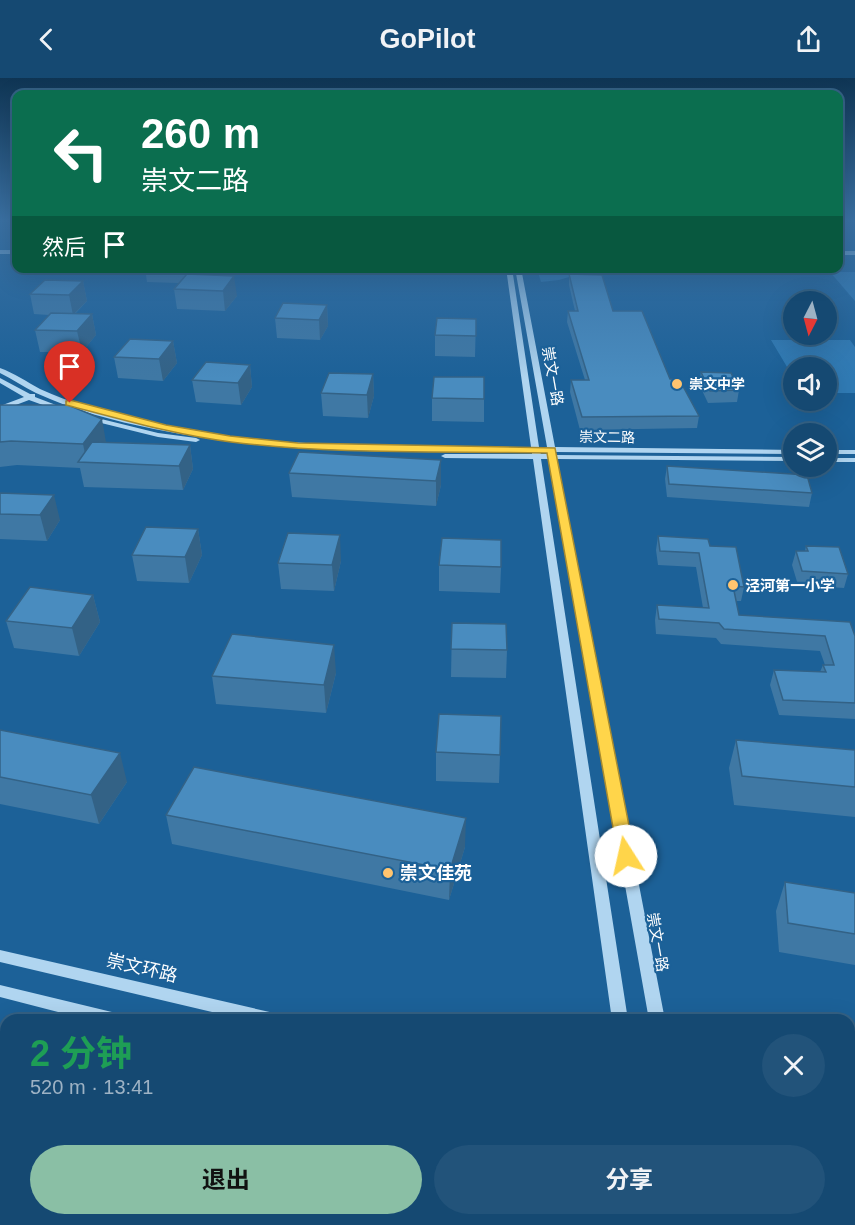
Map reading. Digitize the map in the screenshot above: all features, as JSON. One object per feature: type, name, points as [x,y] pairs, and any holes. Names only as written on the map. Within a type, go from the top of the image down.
[{"type":"street","name":"崇文一路","points":[[510,273],[619,1014]]},
{"type":"street","name":"崇文一路","points":[[519,273],[656,1014]]},
{"type":"street","name":"崇文二路","points":[[0,370],[41,393],[113,416],[230,439],[298,446],[535,454]]},
{"type":"street","name":"崇文二路","points":[[0,380],[29,397],[77,414],[158,435],[296,452],[535,454],[783,452]]},
{"type":"street","points":[[0,409],[41,393]]},
{"type":"street","points":[[837,452],[855,452]]},
{"type":"street","name":"崇文二路","points":[[552,454],[783,459]]},
{"type":"street","points":[[837,459],[855,460]]},
{"type":"street","name":"崇文环路","points":[[0,956],[248,1014]]},
{"type":"street","points":[[0,991],[92,1014]]},
{"type":"shaded area","points":[[855,272],[855,301],[831,273]]},
{"type":"shaded area","points":[[538,273],[579,273],[559,280],[541,282]]},
{"type":"shaded area","points":[[771,340],[783,340],[783,345],[837,345],[837,340],[850,340],[855,347],[855,393],[837,393],[837,357],[783,357],[783,360]]},
{"type":"building","points":[[187,274],[234,276],[223,291],[174,289]]},
{"type":"building","points":[[569,274],[602,275],[613,311],[642,311],[670,379],[679,379],[699,416],[582,417],[571,380],[589,380],[568,311],[578,311]]},
{"type":"building","points":[[45,280],[83,281],[69,295],[30,294]]},
{"type":"building","points":[[283,303],[327,305],[319,320],[275,318]]},
{"type":"building","points":[[51,313],[92,314],[77,331],[35,330]]},
{"type":"building","points":[[437,318],[476,319],[476,336],[435,335]]},
{"type":"building","points":[[130,339],[173,341],[159,359],[114,357]]},
{"type":"building","points":[[206,362],[250,365],[238,383],[192,380]]},
{"type":"building","points":[[701,372],[731,373],[739,390],[710,391]]},
{"type":"building","points":[[329,373],[373,374],[367,395],[321,393]]},
{"type":"building","points":[[434,377],[484,377],[484,399],[432,398]]},
{"type":"building","points":[[0,405],[68,405],[102,419],[83,444],[0,442]]},
{"type":"building","points":[[92,442],[190,445],[179,466],[78,462]]},
{"type":"building","points":[[299,452],[441,460],[436,481],[289,473]]},
{"type":"building","points":[[667,466],[783,473],[783,477],[808,477],[812,493],[669,484]]},
{"type":"building","points":[[0,493],[54,495],[40,515],[0,514]]},
{"type":"building","points":[[146,527],[198,529],[185,557],[132,555]]},
{"type":"building","points":[[288,533],[340,535],[332,565],[278,563]]},
{"type":"building","points":[[658,536],[708,539],[710,546],[736,547],[744,587],[733,586],[739,615],[850,622],[855,636],[855,703],[783,700],[774,670],[826,672],[823,665],[834,665],[825,636],[724,629],[719,623],[659,619],[657,605],[709,608],[699,553],[660,551]]},
{"type":"building","points":[[442,538],[501,540],[501,567],[439,565]]},
{"type":"building","points":[[806,546],[839,547],[848,574],[802,571],[796,551],[808,551]]},
{"type":"building","points":[[30,587],[93,595],[72,628],[6,621]]},
{"type":"building","points":[[452,623],[506,624],[507,650],[451,649]]},
{"type":"building","points":[[232,634],[334,645],[324,685],[212,676]]},
{"type":"building","points":[[439,714],[501,716],[500,755],[436,752]]},
{"type":"building","points":[[0,730],[120,753],[91,795],[0,777]]},
{"type":"building","points":[[736,740],[855,750],[855,787],[742,776]]},
{"type":"building","points":[[194,767],[466,818],[450,870],[166,815]]},
{"type":"building","points":[[785,882],[855,893],[855,934],[788,923]]},
{"type":"place","name":"崇文中学","points":[[677,384]]},
{"type":"place","name":"泾河第一小学","points":[[733,585]]},
{"type":"place","name":"崇文佳苑","points":[[388,873]]},
{"type":"route","points":[[70,403],[165,428],[230,439],[298,446],[552,450],[626,856]]}]
